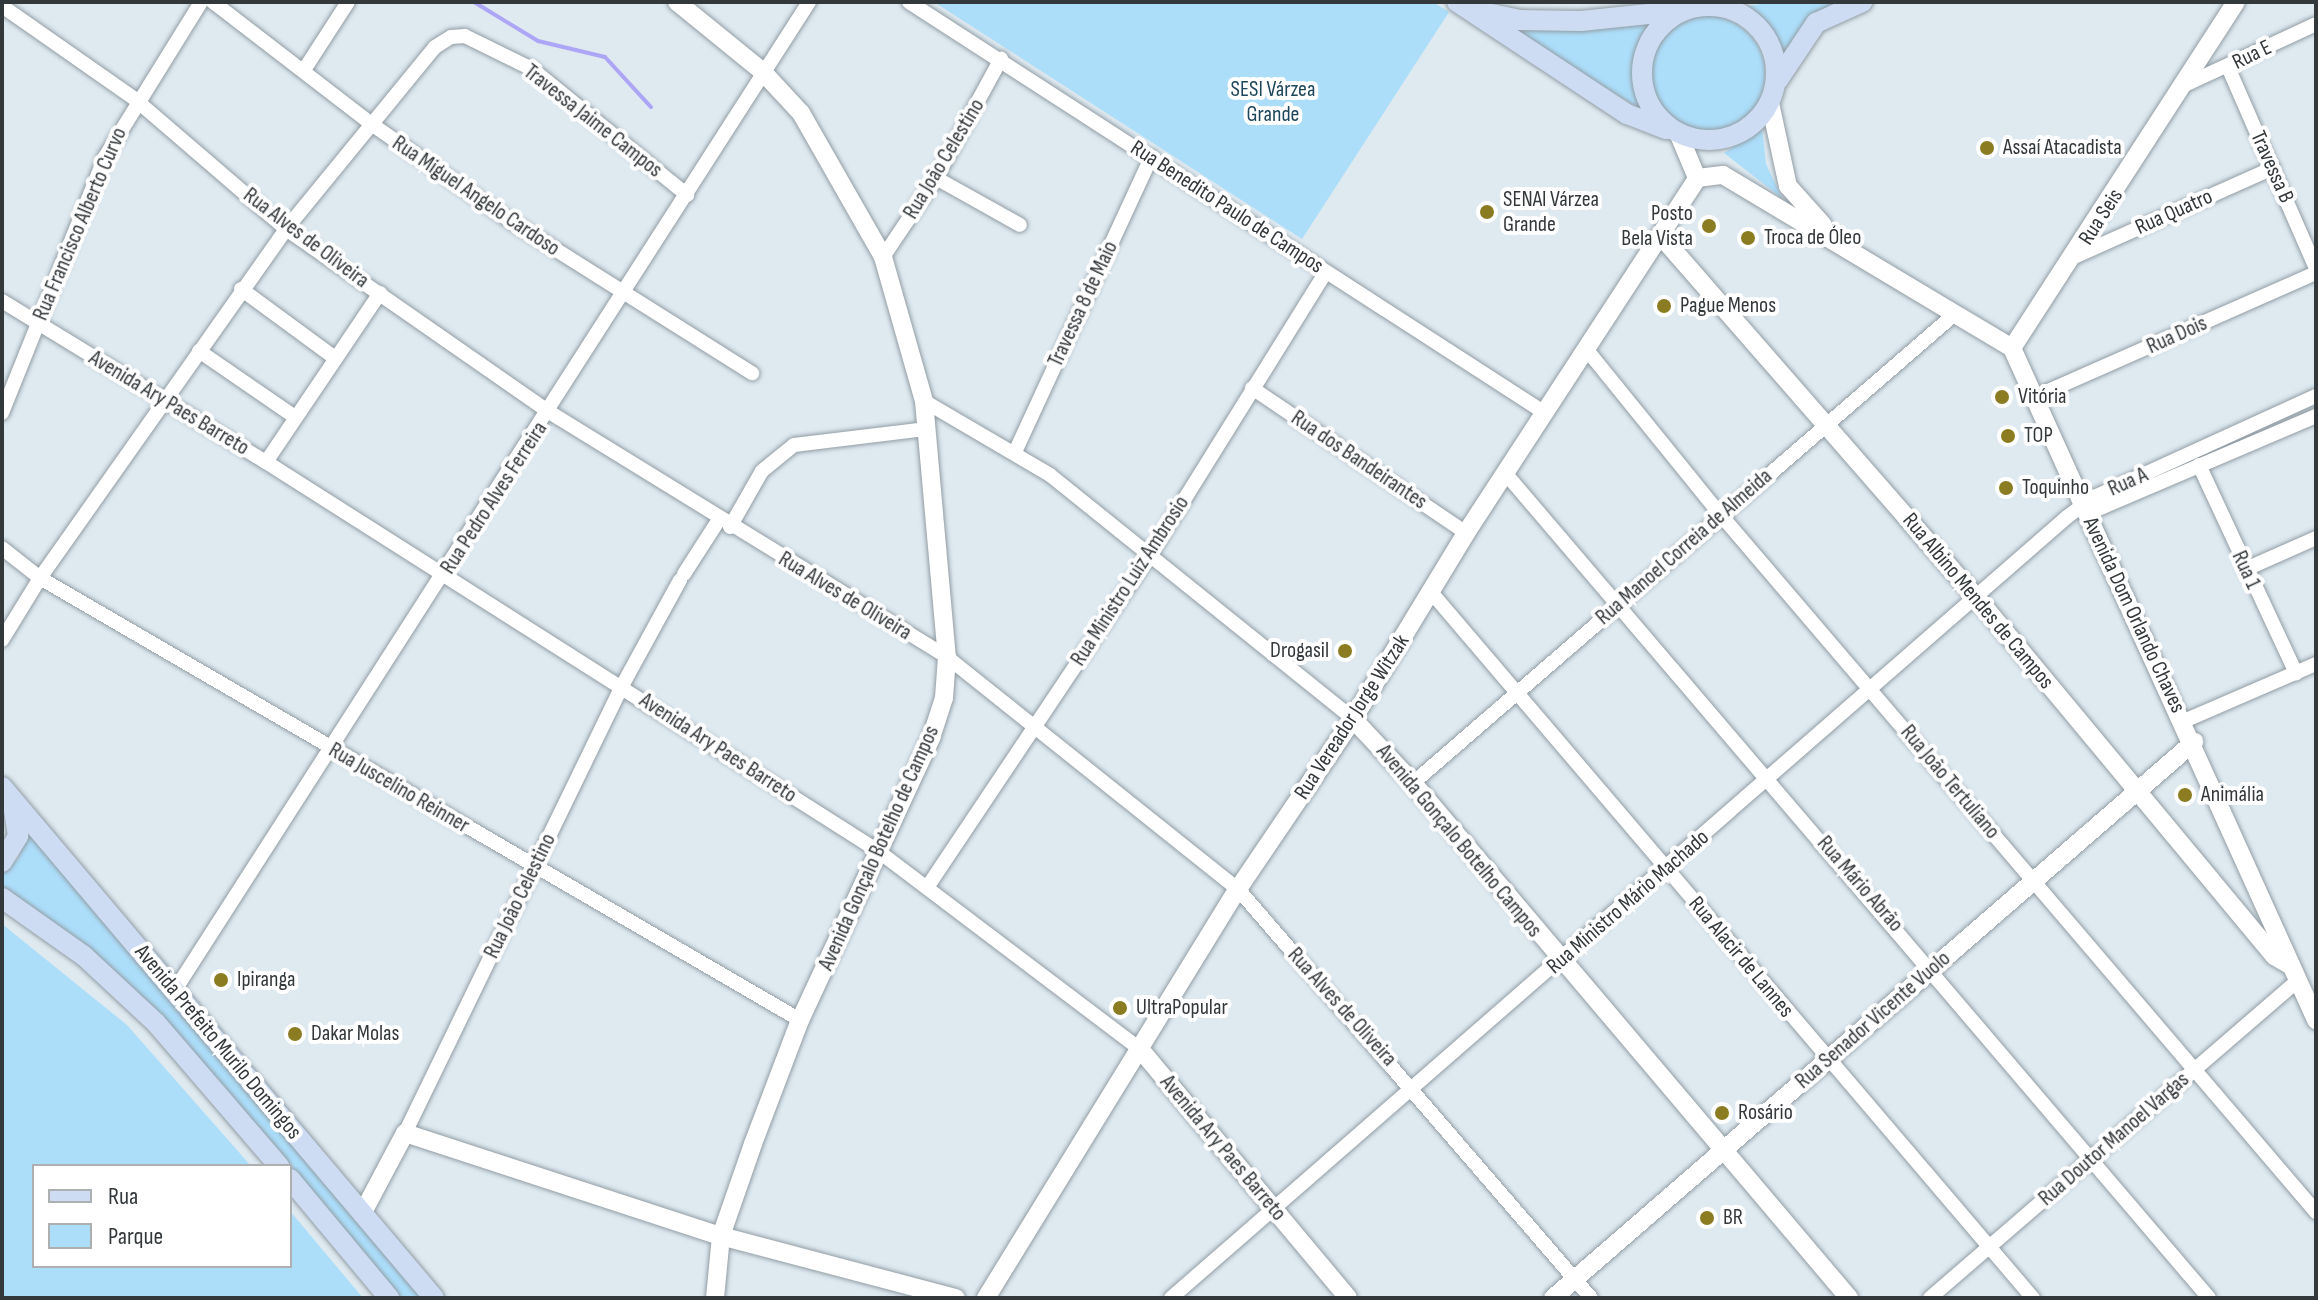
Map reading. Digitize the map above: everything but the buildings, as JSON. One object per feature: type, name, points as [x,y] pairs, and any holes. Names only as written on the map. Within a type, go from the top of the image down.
[{"type":"main road","points":[[1462,5],[1627,114],[1699,140],[1734,136],[1748,128],[1816,23],[1862,2]]},
{"type":"main road","points":[[1462,5],[1519,20],[1681,11],[1733,4],[1770,43],[1773,93]]},
{"type":"main road","points":[[1675,133],[1648,102],[1642,60],[1663,23],[1681,11]]},
{"type":"main road","points":[[2,862],[19,832],[6,792]]},
{"type":"main road","name":"Avenida Prefeito Murilo Domingos","points":[[6,792],[434,1298]]},
{"type":"main road","name":"Avenida Prefeito Murilo Domingos","points":[[2,898],[84,956],[156,1023],[277,1164]]},
{"type":"main road","points":[[292,1181],[389,1298]]},
{"type":"street","name":"Rua Francisco Alberto Curvo","points":[[2,413],[105,157],[136,100],[201,2]]},
{"type":"street","name":"Rua Miguel Angelo Cardoso","points":[[214,2],[370,123],[619,291],[752,373]]},
{"type":"street","points":[[304,70],[348,2]]},
{"type":"street","name":"Avenida Gonçalo Botelho de Campos","points":[[677,2],[762,71],[801,113],[832,160],[883,257],[924,401],[947,657],[944,698],[932,736],[800,1020],[721,1236],[715,1298]]},
{"type":"street","name":"Rua Pedro Alves Ferreira","points":[[175,990],[549,412],[619,291],[687,195],[762,71],[809,2]]},
{"type":"street","name":"Rua Benedito Paulo de Campos","points":[[909,2],[1545,413]]},
{"type":"street","name":"Rua Seis","points":[[2012,348],[2076,256],[2236,2]]},
{"type":"street","name":"Rua Alves de Oliveira","points":[[2,6],[136,100],[286,229],[549,412],[724,524],[947,657],[1238,889],[1415,1089],[1591,1298]]},
{"type":"street","name":"Rua E","points":[[2187,84],[2316,24]]},
{"type":"street","name":"Travessa Jaime Campos","points":[[370,123],[435,47],[451,37],[465,36],[532,69],[687,195]]},
{"type":"street","name":"Rua João Celestino","points":[[883,257],[936,178],[1001,59]]},
{"type":"street","name":"Travessa B","points":[[2228,67],[2316,271]]},
{"type":"street","points":[[1773,93],[1788,186],[1843,243]]},
{"type":"street","points":[[2,640],[40,578],[241,289],[370,123]]},
{"type":"street","points":[[1675,133],[1697,178],[1723,175],[1843,243],[2012,348]]},
{"type":"street","name":"Travessa 8 de Maio","points":[[1015,452],[1151,157]]},
{"type":"street","name":"Rua Quatro","points":[[2076,256],[2273,168]]},
{"type":"street","points":[[936,178],[1020,225]]},
{"type":"street","name":"Rua Vereador Jorge Witzak","points":[[986,1298],[1238,889],[1353,719],[1466,533],[1697,178]]},
{"type":"street","name":"Rua Albino Mendes de Campos","points":[[1661,236],[1977,598],[2274,956],[2295,973]]},
{"type":"street","name":"Rua Dois","points":[[2037,396],[2316,271]]},
{"type":"street","name":"Rua Ministro Luiz Ambrosio","points":[[928,886],[1151,553],[1326,272]]},
{"type":"street","points":[[241,289],[335,358]]},
{"type":"street","points":[[266,462],[380,293]]},
{"type":"street","name":"Avenida Ary Paes Barreto","points":[[2,301],[266,462],[622,686],[928,886],[1140,1049],[1348,1298]]},
{"type":"street","name":"Rua Manoel Correia de Almeida","points":[[1413,783],[1720,514],[1956,313]]},
{"type":"street","name":"Avenida Dom Orlando Chaves","points":[[2012,348],[2037,396],[2084,508],[2194,742],[2316,1020]]},
{"type":"street","name":"Rua João Tertuliano","points":[[1587,350],[1720,514],[2316,1212]]},
{"type":"street","points":[[199,351],[295,417]]},
{"type":"street","name":"Rua dos Bandeirantes","points":[[1252,388],[1466,533]]},
{"type":"street","name":"Rua A","points":[[2084,508],[2094,497],[2316,396]]},
{"type":"street","name":"Avenida Gonçalo Botelho Campos","points":[[924,401],[1015,452],[1151,553],[1353,719],[1413,783],[1559,961],[1849,1298]]},
{"type":"street","points":[[2287,409],[2295,425]]},
{"type":"street","name":"Rua A","points":[[2084,508],[2098,509],[2316,416]]},
{"type":"street","name":"Rua João Celestino","points":[[362,1214],[405,1133],[622,686],[682,577],[762,471],[794,445],[927,429]]},
{"type":"street","name":"Rua 1","points":[[2199,465],[2296,673]]},
{"type":"street","name":"Rua Mário Abrão","points":[[1506,474],[1932,968],[2209,1298]]},
{"type":"street","name":"Rua Ministro Mário Machado","points":[[1171,1298],[1873,691],[2067,517],[2084,508]]},
{"type":"street","points":[[2246,569],[2316,538]]},
{"type":"street","name":"Rua Juscelino Reinner","points":[[2,548],[40,578],[800,1020]]},
{"type":"street","name":"Rua Alacir de Lannes","points":[[1431,592],[2033,1298]]},
{"type":"street","points":[[2184,721],[2316,664]]},
{"type":"street","name":"Rua Senador Vicente Vuolo","points":[[1553,1298],[2194,742]]},
{"type":"street","name":"Rua Doutor Manoel Vargas","points":[[1930,1298],[2194,1068],[2295,973]]},
{"type":"street","points":[[405,1133],[721,1236],[956,1298]]},
{"type":"green space","name":"SESI Várzea Grande","points":[[934,2],[1433,2],[1449,12],[1302,239]]},
{"type":"green space","points":[[1772,2],[1839,2],[1797,34],[1779,62],[1769,33],[1743,7]]},
{"type":"green space","points":[[1707,16],[1729,20],[1748,33],[1761,52],[1765,74],[1761,96],[1748,115],[1729,128],[1707,132],[1685,128],[1666,115],[1653,96],[1649,74],[1653,52],[1666,33],[1685,20]]},
{"type":"green space","points":[[1657,19],[1632,65],[1641,109],[1498,26]]},
{"type":"green space","points":[[1762,128],[1766,164],[1782,198],[1724,153]]},
{"type":"green space","points":[[28,833],[423,1298],[398,1298],[292,1168],[292,1164],[288,1164],[2,887],[2,872],[18,859]]},
{"type":"green space","points":[[2,924],[127,1025],[249,1164],[32,1164],[32,1268],[292,1268],[292,1213],[363,1298],[2,1298]]},
{"type":"waterway","points":[[474,2],[538,41],[605,57],[651,107]]},
{"type":"place","name":"Assaí Atacadista","points":[[1987,148]]},
{"type":"place","name":"SENAI Várzea Grande","points":[[1487,212]]},
{"type":"place","name":"Posto Bela Vista","points":[[1709,226]]},
{"type":"place","name":"Troca de Óleo","points":[[1748,238]]},
{"type":"place","name":"Pague Menos","points":[[1664,306]]},
{"type":"place","name":"Vitória","points":[[2002,397]]},
{"type":"place","name":"TOP","points":[[2008,436]]},
{"type":"place","name":"Toquinho","points":[[2006,488]]},
{"type":"place","name":"Drogasil","points":[[1345,651]]},
{"type":"place","name":"Animália","points":[[2185,795]]},
{"type":"place","name":"Ipiranga","points":[[221,980]]},
{"type":"place","name":"UltraPopular","points":[[1120,1008]]},
{"type":"place","name":"Dakar Molas","points":[[295,1034]]},
{"type":"place","name":"Rosário","points":[[1722,1113]]},
{"type":"place","name":"BR","points":[[1707,1218]]}]
